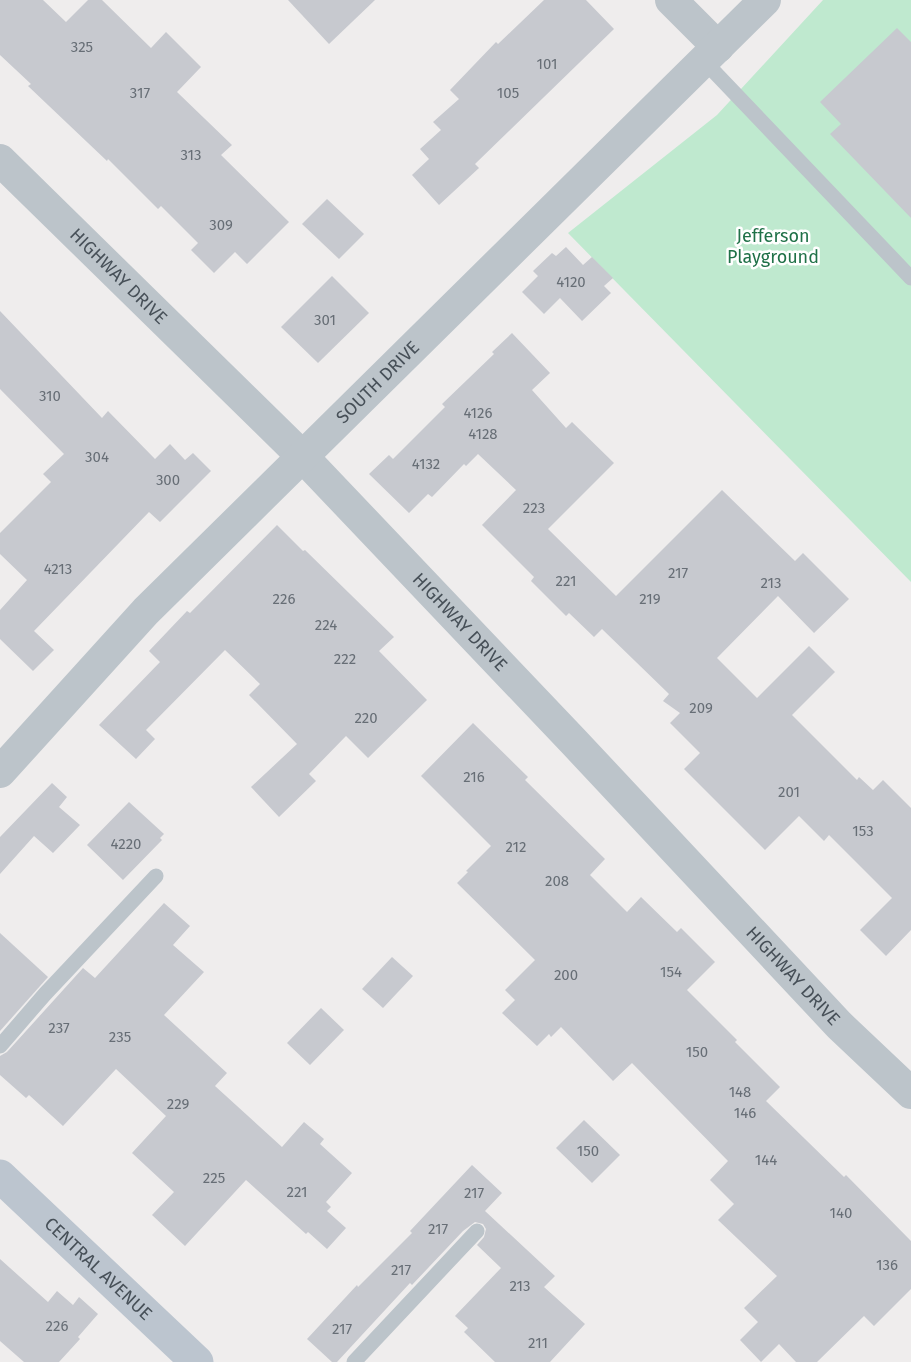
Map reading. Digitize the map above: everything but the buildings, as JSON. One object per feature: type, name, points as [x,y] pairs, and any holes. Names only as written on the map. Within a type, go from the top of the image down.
[{"type":"main road","name":"CENTRAL AVENUE","points":[[0,1176],[196,1362]]},
{"type":"street","points":[[672,0],[711,53]]},
{"type":"street","name":"SOUTH DRIVE","points":[[0,772],[146,611],[765,0]]},
{"type":"street","name":"HIGHWAY DRIVE","points":[[0,160],[302,456],[582,750],[839,1025],[911,1093]]},
{"type":"lane","points":[[711,53],[911,278]]},
{"type":"lane","points":[[0,1046],[45,994],[156,876]]},
{"type":"lane","points":[[354,1362],[477,1231]]},
{"type":"green space","name":"Jefferson Playground","points":[[823,0],[911,0],[911,582],[568,233],[717,115]]}]
